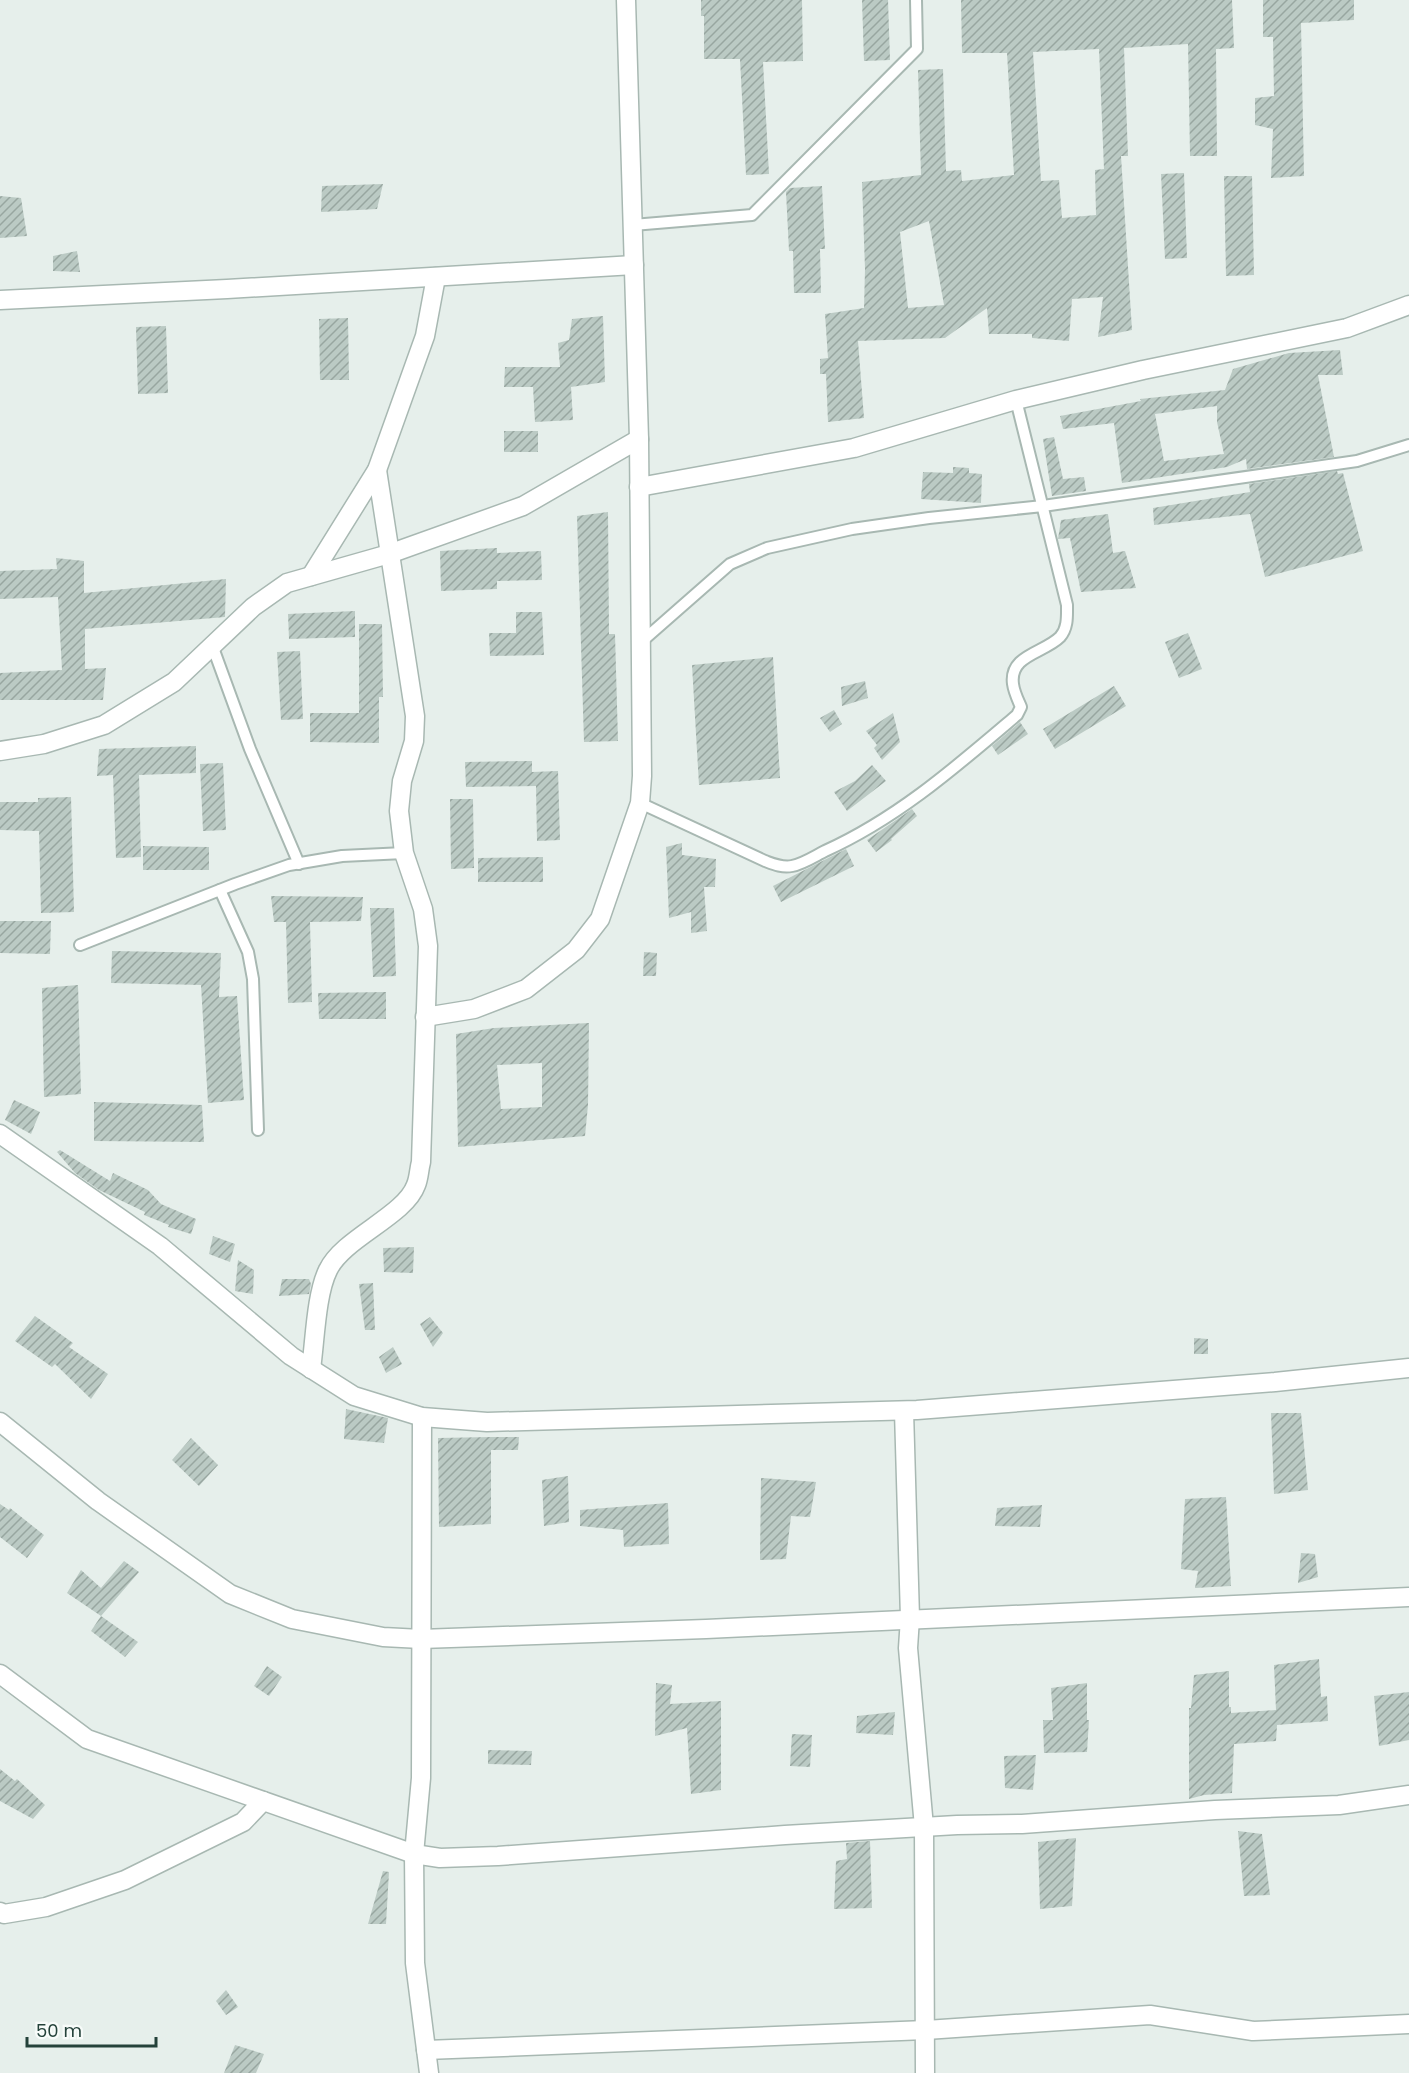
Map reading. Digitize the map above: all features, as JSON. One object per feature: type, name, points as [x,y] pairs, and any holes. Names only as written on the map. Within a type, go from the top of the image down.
[{"type":"street","points":[[425,1017],[474,1009],[526,989],[576,950],[600,919],[639,803],[642,776],[639,643],[639,439],[627,0]]},
{"type":"street","points":[[0,300],[634,265]]},
{"type":"street","points":[[311,576],[377,470],[425,336],[436,277]]},
{"type":"street","points":[[639,487],[854,448],[1016,400],[1143,370],[1347,328],[1409,305]]},
{"type":"street","points":[[0,751],[44,744],[104,724],[174,682],[253,607],[287,583],[389,554],[523,506],[639,439]]},
{"type":"street","points":[[311,1369],[322,1286],[328,1268],[339,1255],[404,1203],[416,1186],[421,1162],[428,946],[423,909],[404,854],[399,811],[402,781],[414,741],[415,717],[377,470]]},
{"type":"street","points":[[0,1134],[160,1246],[291,1356],[354,1396],[422,1417],[487,1422],[904,1411],[1275,1382],[1409,1368]]},
{"type":"street","points":[[904,1411],[910,1618],[908,1648],[924,1827],[925,2073]]},
{"type":"street","points":[[422,1417],[421,1779],[414,1854],[415,1963],[429,2073]]},
{"type":"street","points":[[0,1422],[98,1501],[230,1594],[292,1619],[383,1637],[421,1639],[706,1629],[1409,1597]]},
{"type":"street","points":[[0,1674],[87,1739],[414,1854],[440,1858],[498,1856],[785,1835],[1022,1824],[1215,1810],[1339,1804],[1409,1795]]},
{"type":"street","points":[[0,1912],[4,1914],[46,1907],[125,1880],[243,1822],[263,1801]]},
{"type":"street","points":[[426,2050],[926,2030],[1150,2015],[1252,2031],[1409,2024]]},
{"type":"lane","points":[[633,225],[752,215],[917,49],[916,0]]},
{"type":"lane","points":[[639,803],[777,866],[791,866],[852,839],[893,813],[945,776],[1017,715],[1021,707],[1013,684],[1014,672],[1022,659],[1059,637],[1066,625],[1067,605],[1016,400]]},
{"type":"lane","points":[[639,643],[730,564],[767,548],[852,529],[1043,506],[1357,461],[1409,445]]},
{"type":"lane","points":[[212,645],[250,749],[299,864]]},
{"type":"lane","points":[[80,945],[220,890],[299,864],[342,856],[404,854]]},
{"type":"lane","points":[[220,890],[248,952],[254,979],[258,1130]]},
{"type":"building","points":[[701,0],[802,0],[803,61],[763,62],[769,174],[746,175],[740,59],[704,59],[704,16],[701,16]]},
{"type":"building","points":[[862,0],[888,0],[890,60],[864,61]]},
{"type":"building","points":[[961,0],[1232,0],[1234,48],[1216,49],[1217,156],[1190,156],[1188,44],[1124,48],[1128,156],[1121,156],[1132,330],[1098,337],[1103,297],[1072,299],[1069,341],[1032,338],[1032,334],[989,334],[987,308],[945,338],[858,341],[864,418],[828,422],[826,374],[820,374],[820,359],[828,358],[825,314],[864,308],[862,182],[921,175],[918,70],[943,69],[946,171],[961,170],[962,181],[1014,175],[1007,53],[962,53]],"holes":[[[1099,49],[1104,169],[1095,170],[1096,215],[1062,218],[1059,180],[1041,181],[1033,52]],[[929,221],[944,305],[908,308],[900,232]]]},
{"type":"building","points":[[1263,0],[1354,0],[1354,20],[1301,23],[1304,176],[1271,178],[1273,129],[1255,125],[1255,98],[1274,96],[1273,37],[1263,37]]},
{"type":"building","points":[[1184,173],[1187,258],[1165,259],[1161,174]]},
{"type":"building","points":[[1224,176],[1252,176],[1254,275],[1226,276]]},
{"type":"building","points":[[383,184],[377,209],[321,212],[322,186]]},
{"type":"building","points":[[822,186],[825,249],[820,249],[821,293],[794,293],[793,251],[789,251],[786,192],[790,188]]},
{"type":"building","points":[[0,196],[21,198],[27,236],[0,238]]},
{"type":"building","points":[[77,251],[80,272],[53,271],[53,256]]},
{"type":"building","points":[[603,316],[605,382],[571,387],[573,420],[535,422],[533,387],[504,387],[505,367],[560,367],[558,343],[569,340],[572,319]]},
{"type":"building","points":[[348,318],[349,380],[320,380],[319,319]]},
{"type":"building","points":[[166,326],[168,393],[138,394],[136,327]]},
{"type":"building","points":[[1340,350],[1343,375],[1318,375],[1334,457],[1247,469],[1246,459],[1227,467],[1122,483],[1114,423],[1063,429],[1060,416],[1141,401],[1140,399],[1225,390],[1233,369],[1289,353]],"holes":[[[1217,406],[1217,422],[1224,454],[1164,461],[1155,414]]]},
{"type":"building","points":[[504,431],[538,431],[538,452],[504,452]]},
{"type":"building","points":[[1054,437],[1063,479],[1084,477],[1086,491],[1052,496],[1043,439]]},
{"type":"building","points":[[953,467],[969,468],[969,473],[982,474],[981,503],[921,499],[923,472],[953,473]]},
{"type":"building","points":[[1337,471],[1338,474],[1343,473],[1363,551],[1265,577],[1250,514],[1154,525],[1153,508],[1250,492],[1249,484]]},
{"type":"building","points":[[608,512],[609,634],[615,634],[618,741],[584,742],[577,516]]},
{"type":"building","points":[[1108,514],[1113,553],[1125,551],[1136,588],[1081,592],[1070,538],[1058,539],[1061,520]]},
{"type":"building","points":[[497,548],[497,553],[541,551],[542,580],[497,581],[497,589],[441,591],[440,551]]},
{"type":"building","points":[[56,558],[84,561],[84,593],[226,579],[225,617],[85,629],[85,669],[106,668],[103,700],[0,700],[0,673],[62,670],[58,597],[0,599],[0,571],[57,569]]},
{"type":"building","points":[[355,611],[355,637],[289,639],[288,614]]},
{"type":"building","points":[[516,612],[542,612],[544,655],[490,656],[489,633],[516,633]]},
{"type":"building","points":[[359,624],[382,624],[383,697],[379,697],[379,743],[310,742],[310,713],[359,713]]},
{"type":"building","points":[[1188,633],[1202,669],[1179,678],[1165,642]]},
{"type":"building","points":[[300,651],[303,719],[281,720],[277,652]]},
{"type":"building","points":[[773,657],[780,778],[699,785],[692,665]]},
{"type":"building","points":[[865,681],[868,698],[842,706],[841,687]]},
{"type":"building","points":[[1114,686],[1126,706],[1055,749],[1043,729]]},
{"type":"building","points":[[834,710],[842,724],[830,732],[820,718]]},
{"type":"building","points":[[893,713],[900,742],[882,760],[874,748],[877,745],[866,731]]},
{"type":"building","points":[[1020,722],[1028,734],[998,755],[992,746]]},
{"type":"building","points":[[196,746],[196,773],[139,775],[141,857],[116,858],[113,775],[97,776],[99,749]]},
{"type":"building","points":[[532,761],[532,772],[558,771],[560,840],[537,841],[536,786],[466,787],[465,762]]},
{"type":"building","points":[[223,763],[226,830],[203,831],[200,764]]},
{"type":"building","points":[[872,765],[886,781],[847,811],[834,792],[855,781]]},
{"type":"building","points":[[71,797],[74,912],[41,913],[39,831],[0,830],[0,802],[38,802],[38,798]]},
{"type":"building","points":[[450,799],[473,799],[474,868],[451,869]]},
{"type":"building","points":[[912,809],[917,816],[876,852],[867,840]]},
{"type":"building","points":[[682,843],[682,855],[716,859],[715,887],[704,887],[707,931],[691,933],[691,912],[669,918],[666,847]]},
{"type":"building","points":[[143,846],[209,847],[209,870],[143,870]]},
{"type":"building","points":[[846,849],[854,866],[781,902],[773,886]]},
{"type":"building","points":[[543,857],[543,882],[478,882],[478,858]]},
{"type":"building","points":[[271,896],[363,897],[361,921],[310,922],[312,1002],[288,1003],[286,922],[274,922]]},
{"type":"building","points":[[370,908],[394,908],[396,976],[373,977]]},
{"type":"building","points":[[0,921],[51,921],[50,954],[0,953]]},
{"type":"building","points":[[112,951],[221,953],[219,997],[237,996],[244,1100],[208,1103],[201,985],[111,983]]},
{"type":"building","points":[[644,952],[657,953],[656,976],[643,976]]},
{"type":"building","points":[[78,985],[81,1094],[44,1097],[42,988]]},
{"type":"building","points":[[386,992],[386,1019],[319,1019],[318,993]]},
{"type":"building","points":[[589,1023],[588,1105],[585,1136],[458,1147],[456,1034],[494,1028]],"holes":[[[542,1063],[542,1107],[501,1109],[497,1065]]]},
{"type":"building","points":[[14,1100],[40,1112],[31,1134],[5,1120]]},
{"type":"building","points":[[94,1102],[202,1105],[204,1142],[94,1141]]},
{"type":"building","points":[[60,1150],[110,1181],[113,1173],[148,1190],[161,1204],[196,1219],[191,1234],[168,1227],[169,1225],[144,1215],[145,1212],[99,1190],[75,1173],[57,1152]]},
{"type":"building","points":[[213,1236],[235,1244],[230,1262],[209,1254]]},
{"type":"building","points":[[414,1247],[413,1273],[384,1272],[383,1248]]},
{"type":"building","points":[[238,1260],[254,1270],[253,1294],[235,1291]]},
{"type":"building","points":[[282,1279],[309,1279],[311,1284],[309,1294],[279,1296]]},
{"type":"building","points":[[373,1283],[375,1330],[365,1330],[359,1284]]},
{"type":"building","points":[[35,1316],[73,1343],[69,1347],[108,1374],[91,1399],[55,1364],[52,1367],[15,1341]]},
{"type":"building","points":[[430,1317],[443,1333],[433,1347],[420,1324]]},
{"type":"building","points":[[1194,1338],[1208,1339],[1208,1354],[1194,1354]]},
{"type":"building","points":[[393,1347],[402,1364],[386,1373],[379,1357]]},
{"type":"building","points":[[346,1409],[388,1418],[384,1443],[344,1439]]},
{"type":"building","points":[[1271,1413],[1301,1413],[1308,1490],[1274,1494]]},
{"type":"building","points":[[519,1437],[518,1450],[491,1450],[491,1524],[439,1527],[438,1438]]},
{"type":"building","points":[[191,1438],[218,1465],[199,1486],[172,1460]]},
{"type":"building","points":[[568,1476],[569,1522],[544,1526],[542,1480]]},
{"type":"building","points":[[761,1478],[816,1482],[810,1517],[791,1516],[786,1559],[760,1560]]},
{"type":"building","points":[[1226,1497],[1231,1586],[1195,1588],[1198,1571],[1181,1569],[1185,1499]]},
{"type":"building","points":[[668,1503],[669,1544],[624,1547],[623,1530],[580,1526],[580,1510]]},
{"type":"building","points":[[0,1504],[9,1510],[10,1508],[44,1535],[27,1558],[0,1537]]},
{"type":"building","points":[[1042,1505],[1040,1527],[995,1526],[997,1508]]},
{"type":"building","points":[[1301,1553],[1315,1554],[1318,1577],[1298,1583]]},
{"type":"building","points":[[124,1561],[139,1572],[101,1616],[67,1593],[81,1570],[101,1588]]},
{"type":"building","points":[[101,1616],[138,1642],[125,1657],[91,1631]]},
{"type":"building","points":[[1319,1659],[1321,1697],[1327,1696],[1328,1721],[1277,1725],[1276,1741],[1234,1744],[1232,1793],[1204,1795],[1189,1799],[1189,1708],[1191,1708],[1194,1675],[1229,1671],[1231,1713],[1276,1710],[1274,1665]]},
{"type":"building","points":[[267,1666],[282,1677],[269,1696],[254,1686]]},
{"type":"building","points":[[656,1683],[672,1685],[670,1704],[721,1701],[721,1790],[691,1794],[687,1728],[655,1736]]},
{"type":"building","points":[[1087,1683],[1087,1720],[1089,1720],[1087,1752],[1044,1753],[1043,1720],[1053,1720],[1051,1688]]},
{"type":"building","points":[[1409,1692],[1409,1740],[1379,1746],[1374,1696]]},
{"type":"building","points":[[895,1712],[893,1735],[856,1733],[857,1716]]},
{"type":"building","points":[[792,1734],[812,1735],[810,1767],[790,1766]]},
{"type":"building","points":[[488,1750],[532,1751],[531,1765],[488,1764]]},
{"type":"building","points":[[1036,1755],[1033,1790],[1005,1788],[1004,1756]]},
{"type":"building","points":[[0,1769],[15,1781],[17,1779],[45,1805],[33,1819],[0,1801]]},
{"type":"building","points":[[1238,1831],[1262,1834],[1270,1895],[1244,1896]]},
{"type":"building","points":[[1076,1838],[1072,1906],[1040,1909],[1038,1842]]},
{"type":"building","points":[[870,1841],[872,1908],[834,1909],[836,1861],[847,1859],[846,1843]]},
{"type":"building","points":[[383,1871],[389,1872],[386,1924],[368,1924]]},
{"type":"building","points":[[226,1990],[238,2007],[226,2015],[216,2001]]},
{"type":"building","points":[[235,2045],[264,2054],[256,2073],[224,2073]]}]
